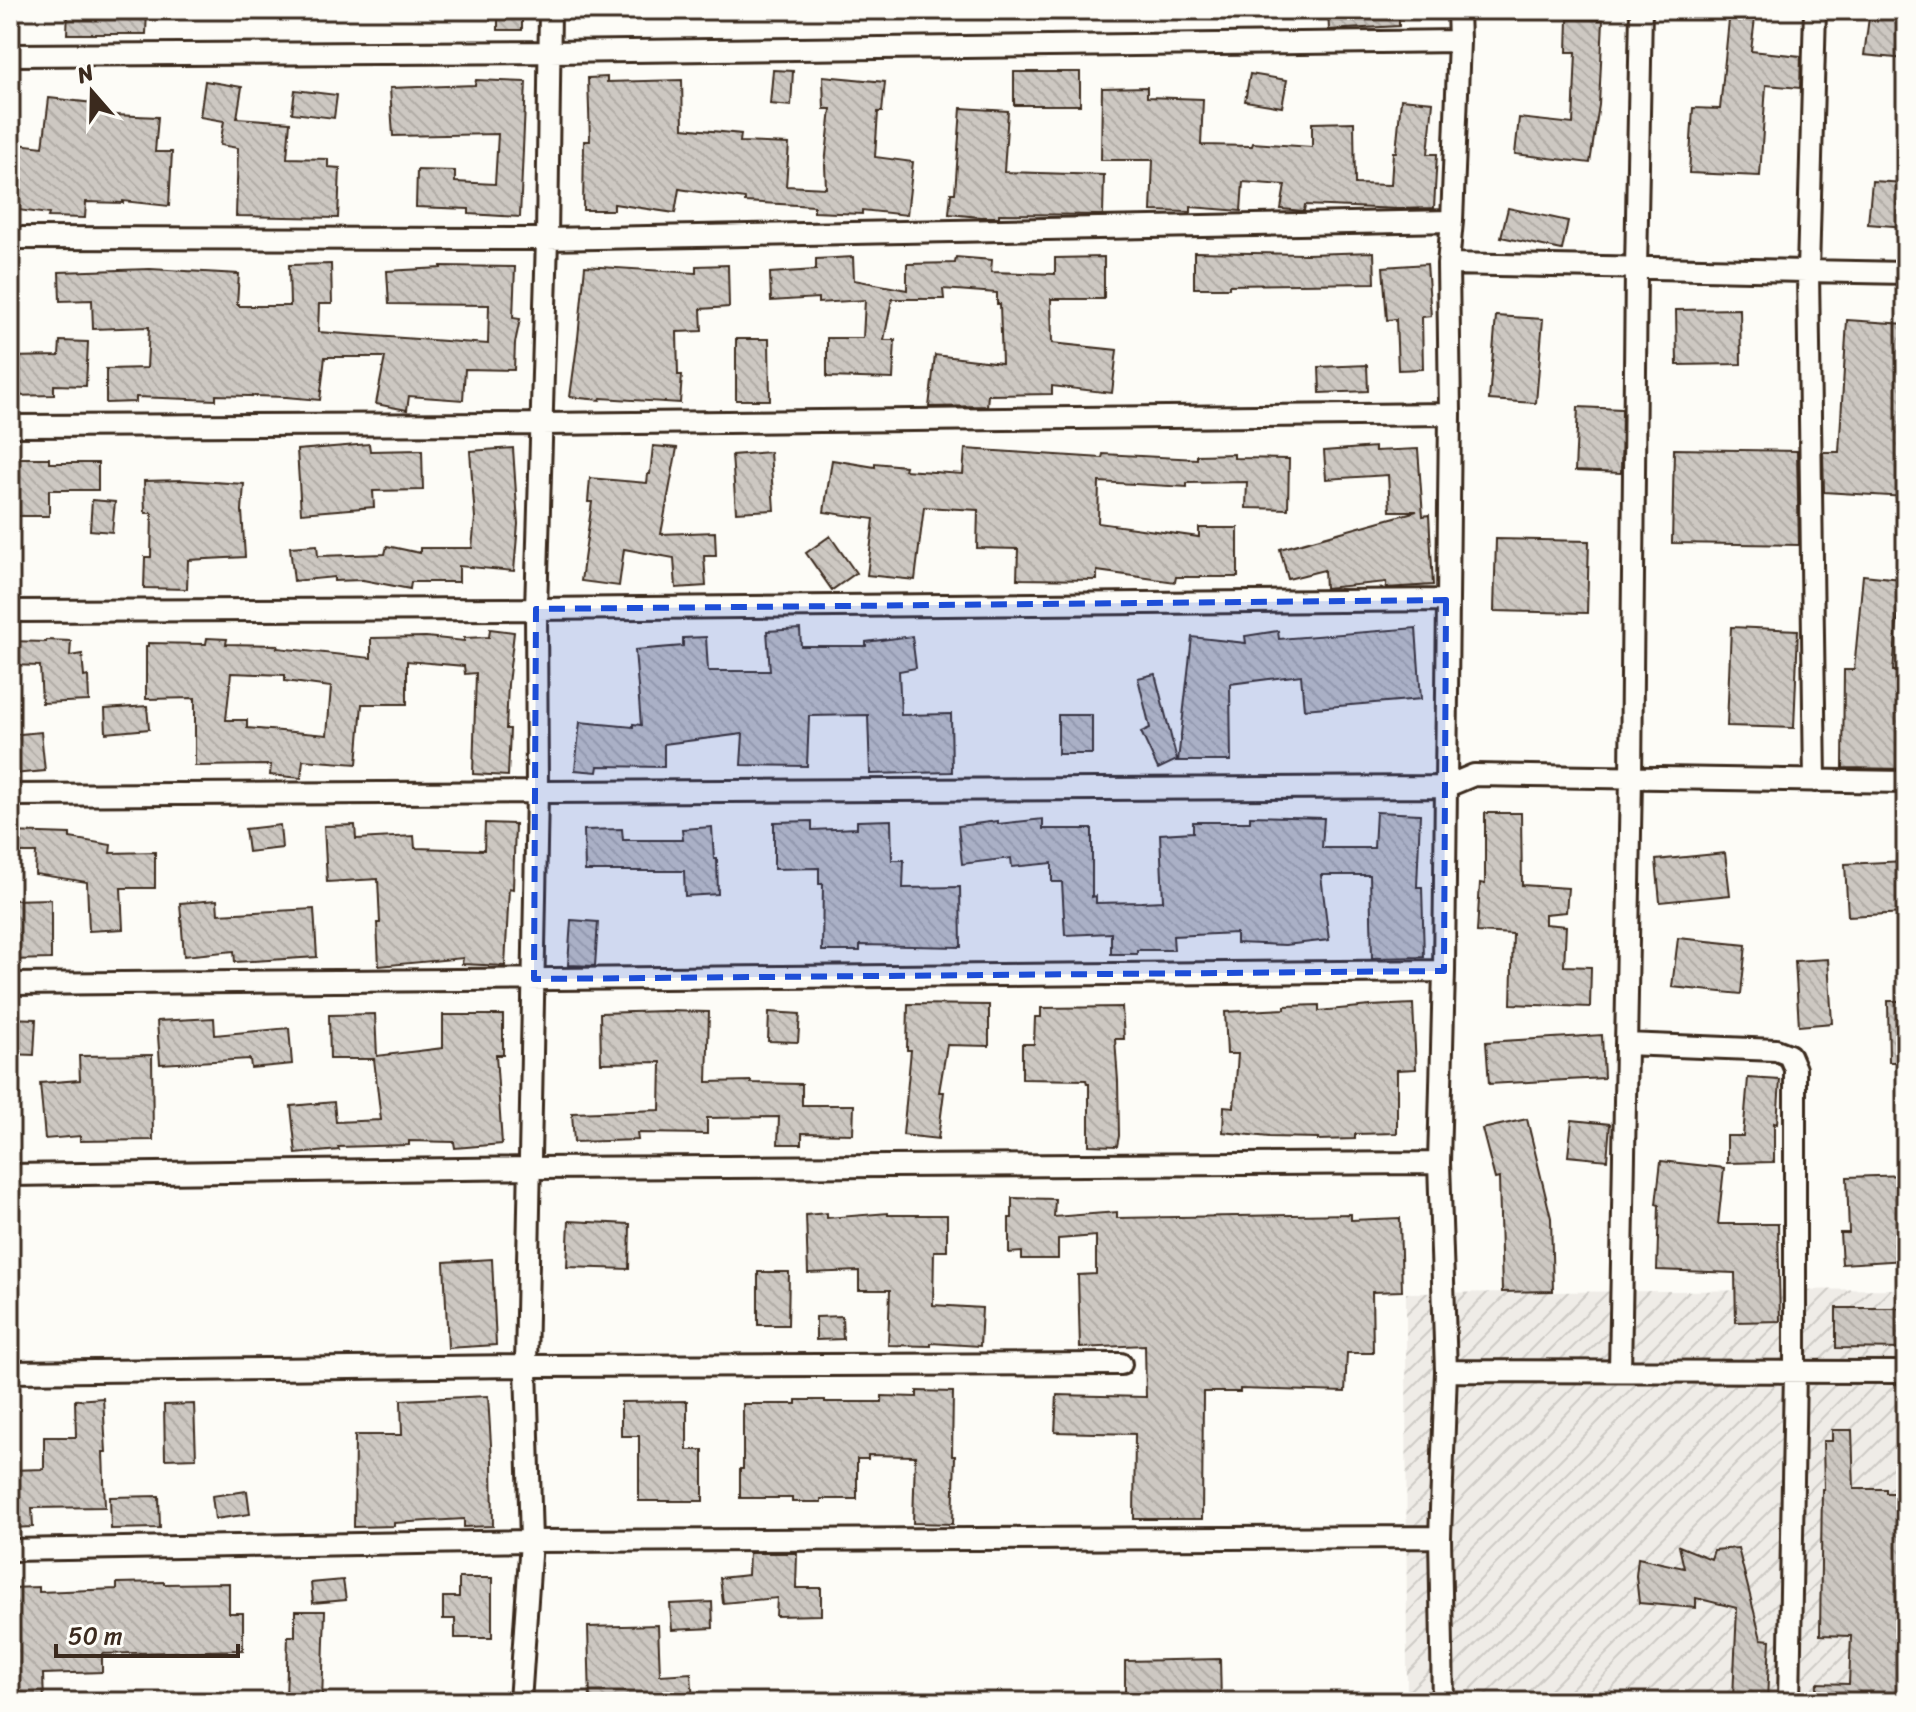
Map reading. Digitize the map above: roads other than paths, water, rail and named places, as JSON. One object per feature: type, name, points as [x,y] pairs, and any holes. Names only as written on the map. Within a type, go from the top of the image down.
[{"type":"street","points":[[520,1702],[531,1541],[526,1366],[537,792],[536,609],[550,10]]},
{"type":"street","points":[[1443,1702],[1440,1537],[1446,1371],[1439,1163],[1450,414],[1448,264],[1458,10]]},
{"type":"street","points":[[1620,1371],[1641,10]]},
{"type":"street","points":[[1815,10],[1808,271],[1815,781]]},
{"type":"street","points":[[10,55],[1459,41]]},
{"type":"street","points":[[10,238],[547,239],[1452,221]]},
{"type":"street","points":[[1448,264],[1906,273]]},
{"type":"street","points":[[10,426],[541,424],[1450,414]]},
{"type":"street","points":[[10,611],[1446,600]]},
{"type":"street","points":[[10,795],[1445,787],[1474,775],[1906,782]]},
{"type":"street","points":[[10,984],[1444,971]]},
{"type":"street","points":[[1626,1044],[1776,1050],[1789,1055],[1795,1069],[1795,1371],[1789,1702]]},
{"type":"street","points":[[10,1175],[530,1168],[1439,1163]]},
{"type":"street","points":[[10,1372],[1121,1364]]},
{"type":"street","points":[[1446,1371],[1906,1372]]},
{"type":"street","points":[[10,1550],[531,1541],[1440,1537]]}]
